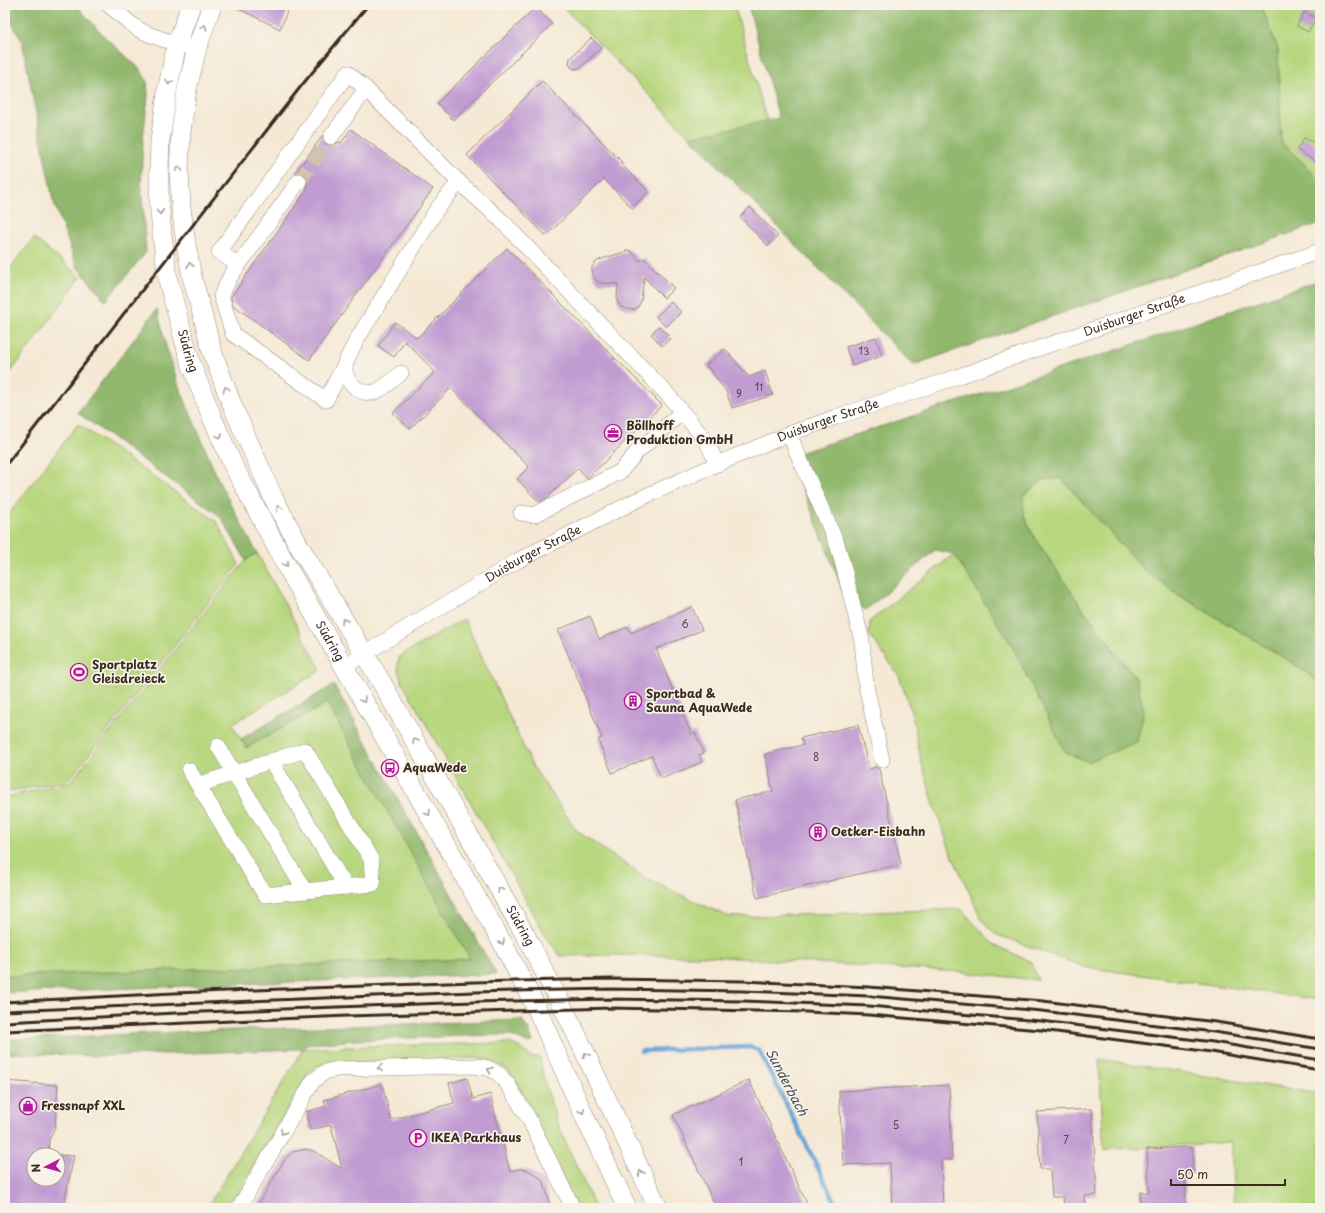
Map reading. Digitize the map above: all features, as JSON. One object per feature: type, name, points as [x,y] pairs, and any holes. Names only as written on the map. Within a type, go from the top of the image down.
[{"type":"main road","name":"Südring","points":[[191,5],[177,44],[168,86],[160,141],[159,172],[159,200],[162,235],[170,288],[190,361],[211,415],[233,465],[286,565],[502,942],[536,1007],[627,1208]]},
{"type":"main road","name":"Südring","points":[[212,5],[197,48],[184,102],[180,132],[179,170],[186,244],[192,278],[213,354],[232,405],[274,500],[302,551],[458,816],[527,938],[572,1025],[658,1208]]},
{"type":"street","points":[[109,5],[137,28],[147,34],[177,44],[197,48]]},
{"type":"street","points":[[238,265],[219,252],[348,73],[502,221],[668,395],[707,442],[717,464]]},
{"type":"street","points":[[332,137],[366,89]]},
{"type":"street","points":[[299,181],[238,265],[230,277],[221,296],[233,334],[326,400],[356,341],[437,209],[460,182]]},
{"type":"street","name":"Duisburger Straße","points":[[364,654],[523,558],[636,500],[717,464],[789,434],[1320,250]]},
{"type":"street","points":[[347,360],[345,370],[349,380],[365,393],[374,392],[382,388],[401,373]]},
{"type":"street","points":[[520,513],[534,515],[620,472],[637,452],[682,412]]},
{"type":"street","points":[[789,434],[836,544],[843,565],[862,640],[866,685],[882,760]]},
{"type":"street","name":"Südring","points":[[344,666],[364,654]]},
{"type":"street","points":[[218,746],[305,891]]},
{"type":"street","points":[[189,770],[264,895],[373,884],[371,859],[305,750],[198,784]]},
{"type":"street","points":[[271,760],[346,887]]},
{"type":"street","points":[[239,1208],[313,1080],[325,1072],[337,1069],[475,1066],[488,1068],[499,1074],[508,1085],[530,1119],[573,1208]]},
{"type":"street","points":[[515,1098],[522,1124],[562,1208]]},
{"type":"street","points":[[597,1144],[620,1208]]},
{"type":"green space","points":[[5,5],[76,5],[104,36],[140,69],[147,81],[148,95],[143,138],[141,183],[146,252],[106,301],[77,267],[53,200],[22,41],[5,11]]},
{"type":"green space","points":[[561,5],[734,5],[767,121],[690,137]]},
{"type":"green space","points":[[748,5],[1261,5],[1278,49],[1281,142],[1320,180],[1320,223],[913,365],[690,137],[779,118]]},
{"type":"green space","points":[[1261,5],[1320,5],[1320,180],[1281,142],[1278,49]]},
{"type":"green space","points":[[34,238],[81,277],[5,380],[5,275]]},
{"type":"green space","points":[[1320,280],[1320,684],[1309,674],[1280,655],[1177,594],[1144,570],[1061,478],[1043,480],[1023,496],[1024,516],[1034,537],[1080,605],[1137,680],[1144,711],[1137,742],[1088,762],[1065,752],[1012,646],[954,554],[935,550],[866,610],[846,599],[790,456],[1111,352]]},
{"type":"green space","points":[[157,309],[166,346],[178,384],[220,484],[257,553],[246,560],[220,516],[78,413]]},
{"type":"green space","name":"Sportplatz Gleisdreieck","points":[[78,424],[216,521],[239,564],[68,781],[5,792],[5,519]]},
{"type":"green space","points":[[1061,478],[1144,570],[1177,594],[1280,655],[1309,674],[1320,684],[1320,1000],[1084,967],[995,934],[982,920],[951,853],[934,805],[921,760],[912,714],[899,676],[869,634],[870,621],[954,554],[1012,646],[1137,680],[1080,605],[1034,537],[1024,516],[1023,496],[1043,480]]},
{"type":"green space","points":[[257,553],[321,670],[232,724],[246,748],[327,703],[471,959],[5,976],[5,797],[70,783],[246,560]]},
{"type":"green space","points":[[464,619],[533,767],[577,831],[647,879],[729,917],[961,909],[993,944],[1031,962],[1038,980],[960,972],[706,956],[560,956],[548,939],[399,675],[398,666],[400,656]]},
{"type":"green space","points":[[334,685],[496,974],[5,993],[5,976],[470,959],[327,703],[246,748],[241,739]]},
{"type":"green space","points":[[522,1020],[529,1031],[533,1042],[527,1043],[510,1035],[495,1035],[355,1040],[310,1044],[303,1049],[108,1056],[5,1053],[5,1040],[176,1032]]},
{"type":"green space","points":[[510,1043],[519,1047],[531,1057],[540,1057],[544,1080],[557,1122],[595,1208],[577,1208],[512,1074],[500,1065],[480,1058],[325,1063],[310,1070],[229,1208],[207,1208],[303,1049],[365,1046]]},
{"type":"green space","points":[[1099,1059],[1320,1094],[1320,1208],[1234,1208],[1231,1142],[1104,1150]]},
{"type":"building","points":[[231,5],[290,5],[280,29]]},
{"type":"building","points":[[536,7],[552,24],[453,120],[437,103]]},
{"type":"building","points":[[1304,12],[1316,18],[1308,32],[1297,26]]},
{"type":"building","points":[[591,38],[601,48],[580,68],[572,68],[569,64],[570,58]]},
{"type":"building","points":[[542,81],[622,162],[620,163],[649,192],[632,208],[604,179],[546,236],[467,155]]},
{"type":"building","points":[[351,129],[433,189],[309,360],[233,305],[231,297],[308,188],[306,186],[308,182],[305,174],[300,172],[295,173],[323,135],[325,144],[330,146],[339,142],[341,143]]},
{"type":"building","points":[[1304,138],[1320,146],[1320,164],[1297,150]]},
{"type":"building","points":[[750,207],[778,236],[768,246],[740,217]]},
{"type":"building","points":[[507,248],[614,357],[613,360],[615,358],[662,405],[589,477],[587,478],[578,468],[547,498],[539,502],[517,479],[529,467],[451,388],[410,429],[393,413],[435,372],[405,341],[394,357],[378,346],[395,322],[417,338]]},
{"type":"building","points":[[630,250],[640,261],[644,258],[674,288],[664,298],[644,277],[641,301],[636,309],[631,310],[621,307],[618,303],[618,284],[601,283],[597,281],[592,272],[592,267],[599,260]]},
{"type":"building","points":[[671,302],[681,312],[666,327],[656,317]]},
{"type":"building","points":[[659,326],[671,338],[662,346],[651,334]]},
{"type":"building","points":[[876,337],[882,356],[852,366],[846,347]]},
{"type":"building","points":[[725,349],[749,377],[765,371],[773,395],[732,408],[726,391],[706,365]]},
{"type":"building","name":"Sportbad & Sauna AquaWede","points":[[692,607],[702,630],[656,649],[691,734],[695,732],[704,753],[699,755],[702,762],[661,779],[652,756],[612,773],[598,740],[602,738],[558,630],[590,616],[599,639],[628,627],[631,633]]},
{"type":"building","name":"Oetker-Eisbahn","points":[[858,725],[869,769],[876,767],[879,769],[901,864],[757,898],[735,800],[773,791],[765,754],[803,745],[801,738]]},
{"type":"building","name":"IKEA Parkhaus","points":[[467,1078],[473,1099],[490,1094],[510,1171],[520,1169],[528,1170],[539,1177],[544,1183],[551,1208],[256,1208],[282,1164],[293,1152],[306,1149],[314,1151],[342,1169],[331,1125],[310,1130],[306,1112],[326,1106],[324,1100],[382,1084],[391,1120],[454,1103],[449,1083]]},
{"type":"building","points":[[749,1080],[809,1208],[716,1208],[673,1115]]},
{"type":"building","points":[[5,1081],[58,1085],[55,1127],[49,1140],[49,1147],[26,1147],[26,1187],[66,1187],[66,1156],[74,1156],[63,1208],[5,1208]]},
{"type":"building","points":[[949,1085],[952,1160],[941,1160],[943,1208],[892,1208],[890,1163],[843,1165],[839,1091]]},
{"type":"building","points":[[1092,1109],[1097,1195],[1085,1196],[1086,1208],[1064,1208],[1063,1197],[1052,1197],[1050,1169],[1040,1169],[1037,1112]]},
{"type":"building","points":[[1192,1147],[1193,1174],[1185,1174],[1186,1208],[1140,1208],[1140,1192],[1149,1192],[1147,1149]]},
{"type":"waterway","name":"Sunderbach","points":[[641,1051],[749,1047],[759,1050],[838,1208]]},
{"type":"tunnel","points":[[299,181],[331,137]]},
{"type":"railway","points":[[5,466],[302,85],[368,5]]},
{"type":"railway","points":[[5,1002],[174,993],[474,982],[611,979],[743,981],[869,987],[1043,1001],[1216,1022],[1320,1039]]},
{"type":"railway","points":[[5,1011],[474,992],[611,989],[743,991],[869,996],[1042,1011],[1214,1032],[1320,1049]]},
{"type":"railway","points":[[5,1022],[176,1013],[474,1002],[611,999],[743,1001],[869,1006],[1041,1021],[1213,1042],[1320,1060]]},
{"type":"railway","points":[[5,1031],[348,1016],[611,1008],[806,1012],[869,1015],[1041,1030],[1211,1052],[1320,1070]]},
{"type":"place","name":"Böllhoff Produktion GmbH","points":[[613,433]]},
{"type":"place","name":"Sportplatz Gleisdreieck","points":[[79,672]]},
{"type":"place","name":"Sportbad & Sauna AquaWede","points":[[633,701]]},
{"type":"place","name":"AquaWede","points":[[390,768]]},
{"type":"place","name":"Oetker-Eisbahn","points":[[818,832]]},
{"type":"place","name":"Fressnapf XXL","points":[[28,1106]]},
{"type":"place","name":"IKEA Parkhaus","points":[[418,1138]]}]
